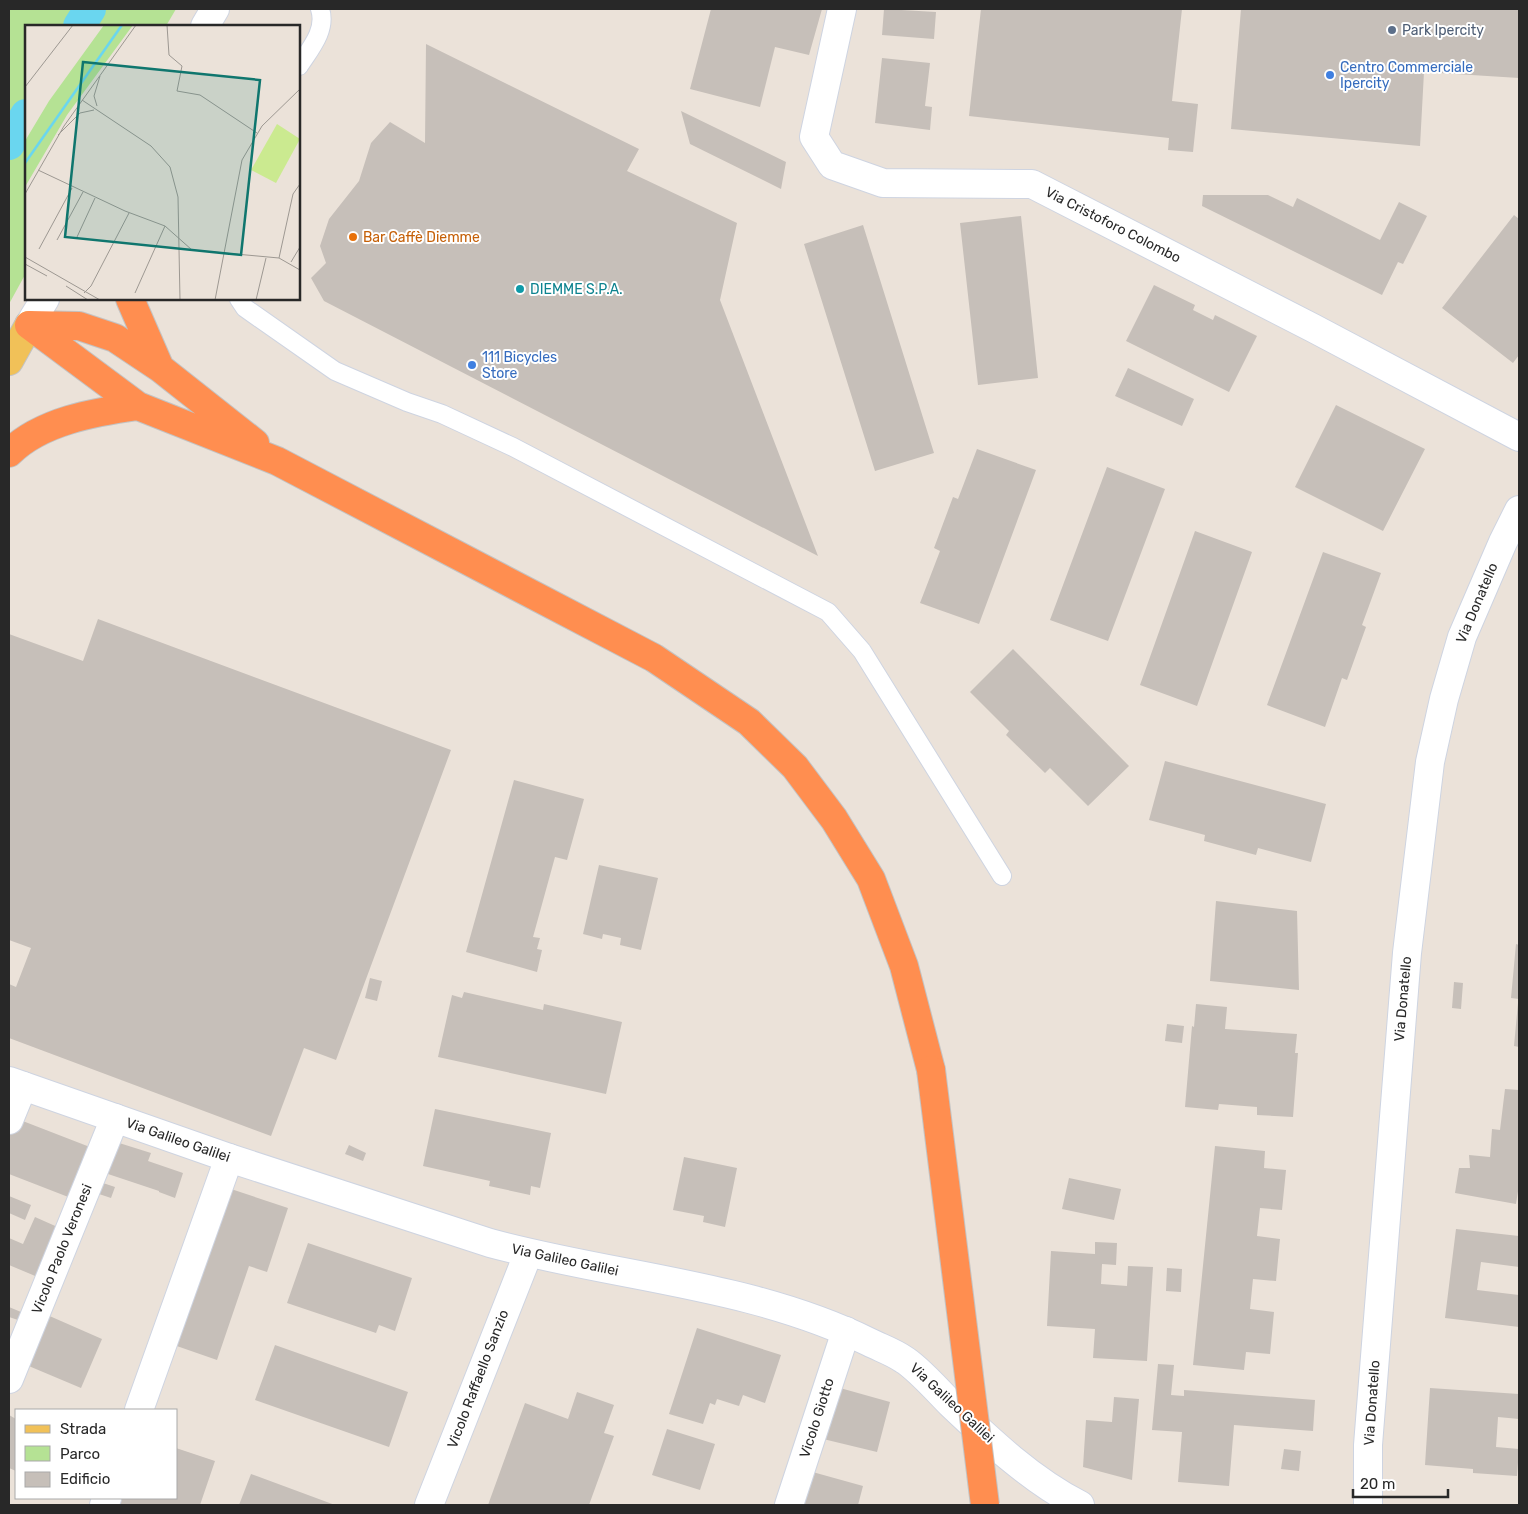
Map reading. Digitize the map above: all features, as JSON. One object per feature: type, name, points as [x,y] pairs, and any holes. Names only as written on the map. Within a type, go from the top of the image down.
[{"type":"highway","points":[[130,300],[160,368]]},
{"type":"highway","points":[[29,325],[79,326],[116,338],[160,368],[277,461]]},
{"type":"highway","points":[[29,325],[138,406],[277,461],[654,658],[750,722],[795,767],[834,819],[871,879],[904,966],[930,1070],[985,1505]]},
{"type":"highway","points":[[9,453],[30,436],[54,426],[100,412],[138,406]]},
{"type":"main road","points":[[9,361],[29,325]]},
{"type":"street","points":[[206,25],[215,9]]},
{"type":"street","name":"Via Cristoforo Colombo","points":[[842,9],[814,137],[832,165],[883,183],[1032,184],[1519,437]]},
{"type":"street","points":[[29,325],[44,300]]},
{"type":"street","name":"Via Donatello","points":[[1368,1505],[1368,1445],[1407,952],[1430,762],[1444,699],[1462,637],[1519,510]]},
{"type":"street","points":[[9,1120],[16,1083]]},
{"type":"street","name":"Via Galileo Galilei","points":[[16,1083],[229,1158],[490,1243],[528,1254],[725,1293],[788,1310],[846,1331],[905,1359],[1018,1465],[1064,1497],[1080,1505]]},
{"type":"street","name":"Vicolo Paolo Veronesi","points":[[9,1379],[115,1118]]},
{"type":"street","points":[[138,1409],[229,1158]]},
{"type":"street","name":"Vicolo Raffaello Sanzio","points":[[429,1505],[528,1254]]},
{"type":"street","name":"Vicolo Giotto","points":[[789,1505],[846,1331]]},
{"type":"lane","points":[[300,64],[319,35],[322,14],[320,9]]},
{"type":"lane","points":[[240,300],[245,308],[335,371],[407,402],[442,414],[513,447],[828,612],[862,651],[1002,876]]},
{"type":"green space","points":[[9,9],[176,9],[167,25],[25,25],[25,275],[9,304]]},
{"type":"building","points":[[711,9],[822,9],[809,55],[775,47],[760,107],[690,89]]},
{"type":"building","points":[[884,9],[936,12],[934,39],[882,35]]},
{"type":"building","points":[[981,9],[1182,9],[1172,101],[1198,104],[1193,152],[1168,150],[1169,138],[969,116]]},
{"type":"building","name":"Centro Commerciale Ipercity","points":[[1241,9],[1519,9],[1519,78],[1424,72],[1420,146],[1231,129]]},
{"type":"building","name":"DIEMME S.P.A.","points":[[426,44],[639,149],[627,171],[737,223],[720,300],[818,556],[324,301],[311,278],[326,263],[320,246],[329,219],[359,181],[371,143],[390,122],[425,143]]},
{"type":"building","points":[[882,58],[930,63],[925,106],[932,107],[930,130],[875,123]]},
{"type":"building","points":[[681,111],[786,162],[781,189],[690,144]]},
{"type":"building","points":[[1203,195],[1268,195],[1293,207],[1297,198],[1380,240],[1399,202],[1427,216],[1403,264],[1398,262],[1382,295],[1202,206]]},
{"type":"building","points":[[1514,215],[1519,219],[1519,355],[1513,363],[1442,308]]},
{"type":"building","points":[[1021,216],[1038,378],[978,385],[960,223]]},
{"type":"building","points":[[863,225],[934,453],[875,471],[804,244]]},
{"type":"building","points":[[1154,285],[1195,305],[1193,310],[1213,320],[1215,315],[1257,336],[1229,392],[1126,341]]},
{"type":"building","points":[[1128,368],[1194,399],[1182,426],[1115,396]]},
{"type":"building","points":[[1336,405],[1425,449],[1383,531],[1295,487]]},
{"type":"building","points":[[977,449],[1036,470],[979,624],[920,603],[940,551],[934,548],[953,497],[958,499]]},
{"type":"building","points":[[1107,467],[1165,489],[1108,641],[1050,620]]},
{"type":"building","points":[[1195,531],[1252,552],[1197,706],[1140,685]]},
{"type":"building","points":[[1323,552],[1381,573],[1362,625],[1366,627],[1347,680],[1342,678],[1325,727],[1267,705]]},
{"type":"building","points":[[98,619],[451,750],[336,1060],[304,1048],[271,1136],[9,1038],[9,984],[16,987],[31,948],[9,940],[9,634],[83,661]]},
{"type":"building","points":[[1013,649],[1129,766],[1088,806],[1050,768],[1045,773],[1006,735],[1009,731],[970,692]]},
{"type":"building","points":[[1165,761],[1326,804],[1311,862],[1258,848],[1256,855],[1204,841],[1205,835],[1149,820]]},
{"type":"building","points":[[514,780],[584,799],[567,860],[555,857],[533,937],[540,938],[537,949],[542,950],[537,972],[466,952]]},
{"type":"building","points":[[599,865],[658,878],[641,950],[620,945],[621,938],[603,934],[602,939],[583,934]]},
{"type":"building","points":[[1216,901],[1297,911],[1299,990],[1210,981]]},
{"type":"building","points":[[1516,944],[1519,945],[1519,999],[1511,998]]},
{"type":"building","points":[[370,978],[382,981],[377,1001],[365,998]]},
{"type":"building","points":[[1454,982],[1463,983],[1461,1009],[1452,1008]]},
{"type":"building","points":[[464,992],[543,1010],[544,1004],[622,1022],[606,1094],[438,1057],[452,995],[462,998]]},
{"type":"building","points":[[1519,1003],[1519,1047],[1514,1046]]},
{"type":"building","points":[[1196,1004],[1227,1007],[1225,1029],[1297,1034],[1295,1053],[1298,1053],[1293,1117],[1257,1115],[1257,1107],[1219,1104],[1218,1110],[1185,1107],[1192,1026],[1194,1027]]},
{"type":"building","points":[[1167,1024],[1184,1026],[1182,1043],[1165,1041]]},
{"type":"building","points":[[1505,1089],[1519,1090],[1519,1185],[1516,1204],[1455,1193],[1459,1168],[1470,1168],[1469,1155],[1490,1157],[1492,1129],[1500,1130]]},
{"type":"building","points":[[435,1109],[551,1133],[540,1188],[531,1186],[530,1195],[489,1186],[490,1181],[423,1166]]},
{"type":"building","points":[[15,1118],[95,1149],[76,1200],[9,1174],[9,1135]]},
{"type":"building","points":[[116,1142],[151,1153],[148,1161],[183,1173],[175,1198],[105,1173]]},
{"type":"building","points":[[349,1145],[366,1153],[363,1161],[345,1154]]},
{"type":"building","points":[[1215,1146],[1265,1151],[1264,1168],[1286,1170],[1282,1210],[1260,1208],[1257,1236],[1280,1239],[1276,1281],[1253,1279],[1250,1309],[1274,1312],[1270,1354],[1246,1352],[1244,1370],[1193,1365]]},
{"type":"building","points":[[684,1157],[737,1168],[725,1227],[703,1222],[704,1216],[673,1210]]},
{"type":"building","points":[[1069,1178],[1121,1189],[1114,1220],[1062,1209]]},
{"type":"building","points":[[97,1181],[115,1187],[111,1198],[93,1192]]},
{"type":"building","points":[[225,1187],[288,1208],[267,1272],[249,1266],[217,1360],[171,1344]]},
{"type":"building","points":[[9,1196],[31,1205],[25,1220],[9,1213]]},
{"type":"building","points":[[35,1217],[62,1229],[40,1278],[9,1265],[9,1238],[23,1244]]},
{"type":"building","points":[[1456,1229],[1519,1236],[1519,1267],[1481,1262],[1477,1290],[1519,1295],[1519,1327],[1445,1318]]},
{"type":"building","points":[[1095,1242],[1117,1243],[1116,1265],[1102,1264],[1101,1284],[1127,1286],[1128,1266],[1153,1267],[1147,1361],[1093,1358],[1095,1329],[1047,1326],[1051,1251],[1095,1254]]},
{"type":"building","points":[[308,1243],[412,1278],[395,1331],[379,1325],[376,1333],[287,1303]]},
{"type":"building","points":[[1167,1268],[1182,1269],[1181,1292],[1166,1291]]},
{"type":"building","points":[[9,1307],[21,1312],[18,1320],[9,1317]]},
{"type":"building","points":[[45,1314],[102,1339],[81,1388],[24,1364]]},
{"type":"building","points":[[697,1328],[781,1355],[765,1403],[743,1395],[739,1406],[717,1399],[715,1405],[710,1403],[703,1424],[669,1414]]},
{"type":"building","points":[[275,1345],[408,1392],[389,1447],[255,1400]]},
{"type":"building","points":[[1158,1364],[1174,1365],[1171,1395],[1184,1396],[1184,1390],[1315,1400],[1313,1431],[1234,1425],[1229,1486],[1178,1482],[1182,1432],[1152,1430]]},
{"type":"building","points":[[833,1386],[890,1402],[877,1452],[819,1438]]},
{"type":"building","points":[[1430,1388],[1519,1394],[1519,1419],[1498,1417],[1496,1447],[1519,1449],[1517,1476],[1473,1473],[1473,1469],[1425,1465]]},
{"type":"building","points":[[577,1392],[614,1405],[604,1433],[614,1436],[589,1505],[488,1505],[525,1403],[568,1419]]},
{"type":"building","points":[[1114,1397],[1139,1399],[1132,1480],[1083,1467],[1086,1420],[1112,1422]]},
{"type":"building","points":[[9,1415],[15,1418],[15,1471],[9,1468]]},
{"type":"building","points":[[667,1429],[715,1444],[700,1490],[652,1475]]},
{"type":"building","points":[[178,1449],[215,1461],[200,1505],[113,1505],[115,1499],[178,1499]]},
{"type":"building","points":[[1284,1449],[1301,1451],[1299,1471],[1281,1469]]},
{"type":"building","points":[[809,1471],[863,1486],[858,1505],[800,1505]]},
{"type":"building","points":[[251,1474],[335,1505],[239,1505]]},
{"type":"waterway","points":[[80,25],[90,9]]},
{"type":"waterway","points":[[9,144],[25,117]]},
{"type":"place","name":"Park Ipercity","points":[[1392,30]]},
{"type":"place","name":"Centro Commerciale Ipercity","points":[[1330,75]]},
{"type":"place","name":"Bar Caffè Diemme","points":[[353,237]]},
{"type":"place","name":"DIEMME S.P.A.","points":[[520,289]]},
{"type":"place","name":"111 Bicycles Store","points":[[472,365]]}]
